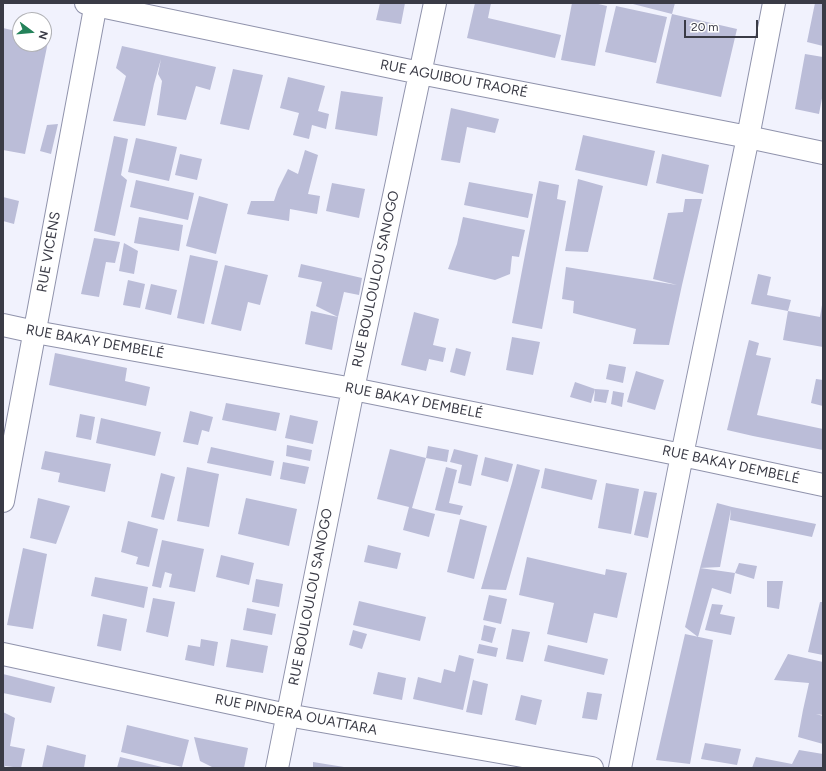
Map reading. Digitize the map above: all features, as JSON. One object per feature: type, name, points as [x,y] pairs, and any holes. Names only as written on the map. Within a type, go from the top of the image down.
[{"type":"street","name":"RUE BOULOULOU SANOGO","points":[[277,768],[353,389],[435,3]]},
{"type":"street","points":[[620,768],[774,3]]},
{"type":"street","name":"RUE AGUIBOU TRAORÉ","points":[[92,4],[420,73],[823,153]]},
{"type":"street","name":"RUE VICENS","points":[[3,501],[35,332],[92,4]]},
{"type":"street","name":"RUE BAKAY DEMBELÉ","points":[[3,325],[353,389],[823,485]]},
{"type":"street","name":"RUE PINDERA OUATTARA","points":[[3,654],[287,715],[592,768]]},
{"type":"building","points":[[380,3],[405,3],[401,24],[376,20]]},
{"type":"building","points":[[475,3],[491,3],[488,18],[561,35],[555,58],[467,38]]},
{"type":"building","points":[[572,3],[594,3],[607,6],[595,66],[561,60]]},
{"type":"building","points":[[629,3],[675,3],[672,14]]},
{"type":"building","points":[[815,3],[823,3],[823,46],[807,42]]},
{"type":"building","points":[[616,6],[667,17],[656,63],[605,52]]},
{"type":"building","points":[[672,14],[737,29],[721,97],[656,83]]},
{"type":"building","points":[[3,28],[12,30],[12,52],[46,52],[25,154],[3,150]]},
{"type":"building","points":[[122,46],[216,67],[210,90],[196,86],[186,120],[157,115],[162,81],[158,74],[161,59],[145,126],[113,121],[126,76],[116,68]]},
{"type":"building","points":[[805,54],[823,57],[823,93],[819,114],[795,109]]},
{"type":"building","points":[[233,69],[263,75],[249,130],[220,124]]},
{"type":"building","points":[[288,77],[325,86],[318,111],[329,114],[326,129],[312,125],[309,139],[293,135],[299,113],[280,108]]},
{"type":"building","points":[[341,91],[383,97],[377,136],[335,129]]},
{"type":"building","points":[[451,108],[499,119],[495,133],[467,127],[460,163],[441,160]]},
{"type":"building","points":[[58,124],[51,154],[40,151],[47,125]]},
{"type":"building","points":[[583,135],[655,151],[647,186],[575,170]]},
{"type":"building","points":[[114,136],[128,139],[121,175],[127,180],[115,236],[94,231]]},
{"type":"building","points":[[136,138],[177,147],[169,181],[128,172]]},
{"type":"building","points":[[305,150],[318,155],[308,194],[320,196],[317,214],[290,209],[289,221],[247,214],[251,201],[274,201],[288,169],[298,174]]},
{"type":"building","points":[[180,154],[202,159],[197,180],[175,175]]},
{"type":"building","points":[[662,154],[709,165],[703,194],[656,183]]},
{"type":"building","points":[[578,179],[603,186],[588,252],[565,251]]},
{"type":"building","points":[[136,180],[194,193],[188,220],[130,207]]},
{"type":"building","points":[[539,181],[559,185],[557,199],[566,201],[542,329],[512,323]]},
{"type":"building","points":[[469,182],[533,194],[528,218],[464,205]]},
{"type":"building","points":[[332,183],[365,189],[359,218],[326,211]]},
{"type":"building","points":[[199,196],[228,204],[216,254],[186,246]]},
{"type":"building","points":[[3,197],[19,201],[14,224],[3,221]]},
{"type":"building","points":[[685,199],[702,199],[669,345],[633,344],[636,329],[573,313],[574,301],[562,299],[566,267],[677,285],[653,279],[668,213],[683,212]]},
{"type":"building","points":[[139,217],[183,225],[179,251],[134,243]]},
{"type":"building","points":[[463,217],[525,230],[519,257],[512,256],[510,274],[495,280],[448,269],[457,244]]},
{"type":"building","points":[[94,238],[120,242],[115,263],[106,262],[99,297],[81,294]]},
{"type":"building","points":[[124,243],[138,251],[134,274],[119,271]]},
{"type":"building","points":[[190,255],[218,261],[204,324],[177,318]]},
{"type":"building","points":[[301,264],[362,278],[359,295],[344,292],[338,317],[316,306],[322,282],[298,277]]},
{"type":"building","points":[[225,265],[268,275],[260,305],[248,302],[241,331],[211,324]]},
{"type":"building","points":[[758,274],[771,277],[767,295],[791,300],[788,311],[751,304]]},
{"type":"building","points":[[128,280],[145,284],[140,308],[123,305]]},
{"type":"building","points":[[151,284],[177,290],[171,315],[145,309]]},
{"type":"building","points":[[822,305],[823,347],[783,340],[788,311],[820,317]]},
{"type":"building","points":[[311,311],[338,317],[332,350],[305,344]]},
{"type":"building","points":[[414,312],[439,319],[433,345],[446,348],[443,362],[429,359],[426,371],[401,365]]},
{"type":"building","points":[[512,337],[540,342],[533,375],[506,370]]},
{"type":"building","points":[[749,340],[759,343],[756,355],[771,358],[757,415],[823,429],[823,450],[727,430]]},
{"type":"building","points":[[456,348],[471,352],[465,376],[450,372]]},
{"type":"building","points":[[55,353],[127,368],[125,381],[150,387],[146,406],[49,385]]},
{"type":"building","points":[[609,364],[626,367],[623,383],[606,379]]},
{"type":"building","points":[[636,371],[664,380],[655,410],[627,402]]},
{"type":"building","points":[[816,379],[823,380],[823,406],[811,403]]},
{"type":"building","points":[[575,382],[595,389],[591,403],[570,397]]},
{"type":"building","points":[[595,389],[609,390],[606,403],[594,401]]},
{"type":"building","points":[[613,391],[624,393],[622,407],[611,404]]},
{"type":"building","points":[[226,403],[280,413],[276,431],[222,420]]},
{"type":"building","points":[[190,411],[213,417],[209,432],[202,430],[198,445],[183,442]]},
{"type":"building","points":[[80,414],[95,417],[91,440],[76,437]]},
{"type":"building","points":[[290,415],[318,421],[313,444],[285,438]]},
{"type":"building","points":[[101,418],[161,432],[155,456],[96,443]]},
{"type":"building","points":[[287,445],[312,450],[310,461],[286,456]]},
{"type":"building","points":[[428,446],[449,450],[447,462],[426,458]]},
{"type":"building","points":[[211,447],[274,461],[271,476],[207,463]]},
{"type":"building","points":[[390,449],[426,458],[412,508],[435,514],[429,537],[403,530],[409,507],[377,499]]},
{"type":"building","points":[[454,449],[478,455],[471,486],[458,483],[462,465],[450,462]]},
{"type":"building","points":[[45,451],[111,464],[105,492],[58,482],[60,473],[41,469]]},
{"type":"building","points":[[485,457],[513,464],[508,482],[481,475]]},
{"type":"building","points":[[283,462],[309,467],[305,484],[280,479]]},
{"type":"building","points":[[517,464],[540,470],[506,590],[481,589],[512,483]]},
{"type":"building","points":[[187,467],[219,474],[209,527],[177,521]]},
{"type":"building","points":[[446,467],[457,470],[449,503],[463,506],[460,515],[435,510]]},
{"type":"building","points":[[545,468],[597,480],[592,500],[541,488]]},
{"type":"building","points":[[161,473],[175,477],[164,520],[151,517]]},
{"type":"building","points":[[606,483],[639,489],[631,534],[598,528]]},
{"type":"building","points":[[644,491],[657,493],[648,538],[634,535]]},
{"type":"building","points":[[38,498],[70,506],[56,544],[30,538]]},
{"type":"building","points":[[246,498],[297,509],[289,546],[238,534]]},
{"type":"building","points":[[717,503],[816,524],[812,537],[730,520],[731,509],[720,567],[700,568]]},
{"type":"building","points":[[460,519],[487,526],[474,579],[447,572]]},
{"type":"building","points":[[128,521],[158,529],[149,567],[136,564],[138,557],[121,552]]},
{"type":"building","points":[[162,540],[204,549],[195,592],[169,587],[172,574],[165,572],[161,588],[152,586]]},
{"type":"building","points":[[368,545],[401,553],[397,569],[364,562]]},
{"type":"building","points":[[23,548],[47,554],[33,629],[7,625]]},
{"type":"building","points":[[221,555],[254,563],[249,585],[216,577]]},
{"type":"building","points":[[527,557],[605,575],[606,569],[627,573],[617,618],[594,613],[587,643],[547,634],[554,603],[519,595]]},
{"type":"building","points":[[739,563],[757,566],[754,579],[735,573]]},
{"type":"building","points":[[700,568],[735,573],[731,594],[712,588],[698,637],[685,627]]},
{"type":"building","points":[[95,577],[148,587],[144,608],[91,596]]},
{"type":"building","points":[[256,579],[283,584],[279,607],[252,602]]},
{"type":"building","points":[[767,581],[783,581],[779,609],[767,607]]},
{"type":"building","points":[[489,595],[507,599],[501,624],[483,620]]},
{"type":"building","points":[[153,598],[175,602],[168,637],[146,632]]},
{"type":"building","points":[[359,601],[426,617],[420,641],[353,625]]},
{"type":"building","points":[[820,602],[823,602],[823,655],[808,652]]},
{"type":"building","points":[[712,604],[723,605],[720,614],[735,617],[731,635],[705,630]]},
{"type":"building","points":[[247,608],[276,614],[272,635],[243,630]]},
{"type":"building","points":[[103,614],[127,619],[121,651],[97,646]]},
{"type":"building","points":[[484,625],[496,628],[492,643],[481,640]]},
{"type":"building","points":[[512,629],[530,632],[523,662],[506,659]]},
{"type":"building","points":[[353,630],[367,634],[362,649],[349,645]]},
{"type":"building","points":[[685,634],[713,640],[690,764],[656,760]]},
{"type":"building","points":[[201,639],[218,642],[214,666],[185,660],[188,645],[200,647]]},
{"type":"building","points":[[231,639],[268,646],[263,673],[226,667]]},
{"type":"building","points":[[479,644],[498,648],[496,657],[477,653]]},
{"type":"building","points":[[548,645],[608,659],[604,675],[544,661]]},
{"type":"building","points":[[788,654],[823,662],[823,715],[816,714],[823,716],[823,744],[798,737],[809,683],[774,680]]},
{"type":"building","points":[[459,655],[474,659],[463,710],[413,699],[418,677],[441,683],[444,669],[455,672]]},
{"type":"building","points":[[378,672],[406,678],[402,700],[373,694]]},
{"type":"building","points":[[3,674],[55,687],[51,703],[3,693]]},
{"type":"building","points":[[473,680],[488,684],[482,715],[466,712]]},
{"type":"building","points":[[587,692],[602,694],[597,720],[582,718]]},
{"type":"building","points":[[521,695],[542,700],[536,725],[515,720]]},
{"type":"building","points":[[3,712],[15,718],[10,746],[25,749],[21,768],[5,766],[5,768],[3,768]]},
{"type":"building","points":[[127,725],[189,740],[182,767],[121,752]]},
{"type":"building","points":[[194,737],[248,748],[244,768],[214,768],[200,761]]},
{"type":"building","points":[[705,743],[741,749],[737,765],[701,759]]},
{"type":"building","points":[[47,745],[86,755],[84,768],[42,768]]},
{"type":"building","points":[[799,750],[823,754],[823,768],[752,768],[756,757],[792,764]]},
{"type":"building","points":[[120,757],[162,767],[117,768]]},
{"type":"building","points":[[313,762],[344,767],[313,768]]}]
